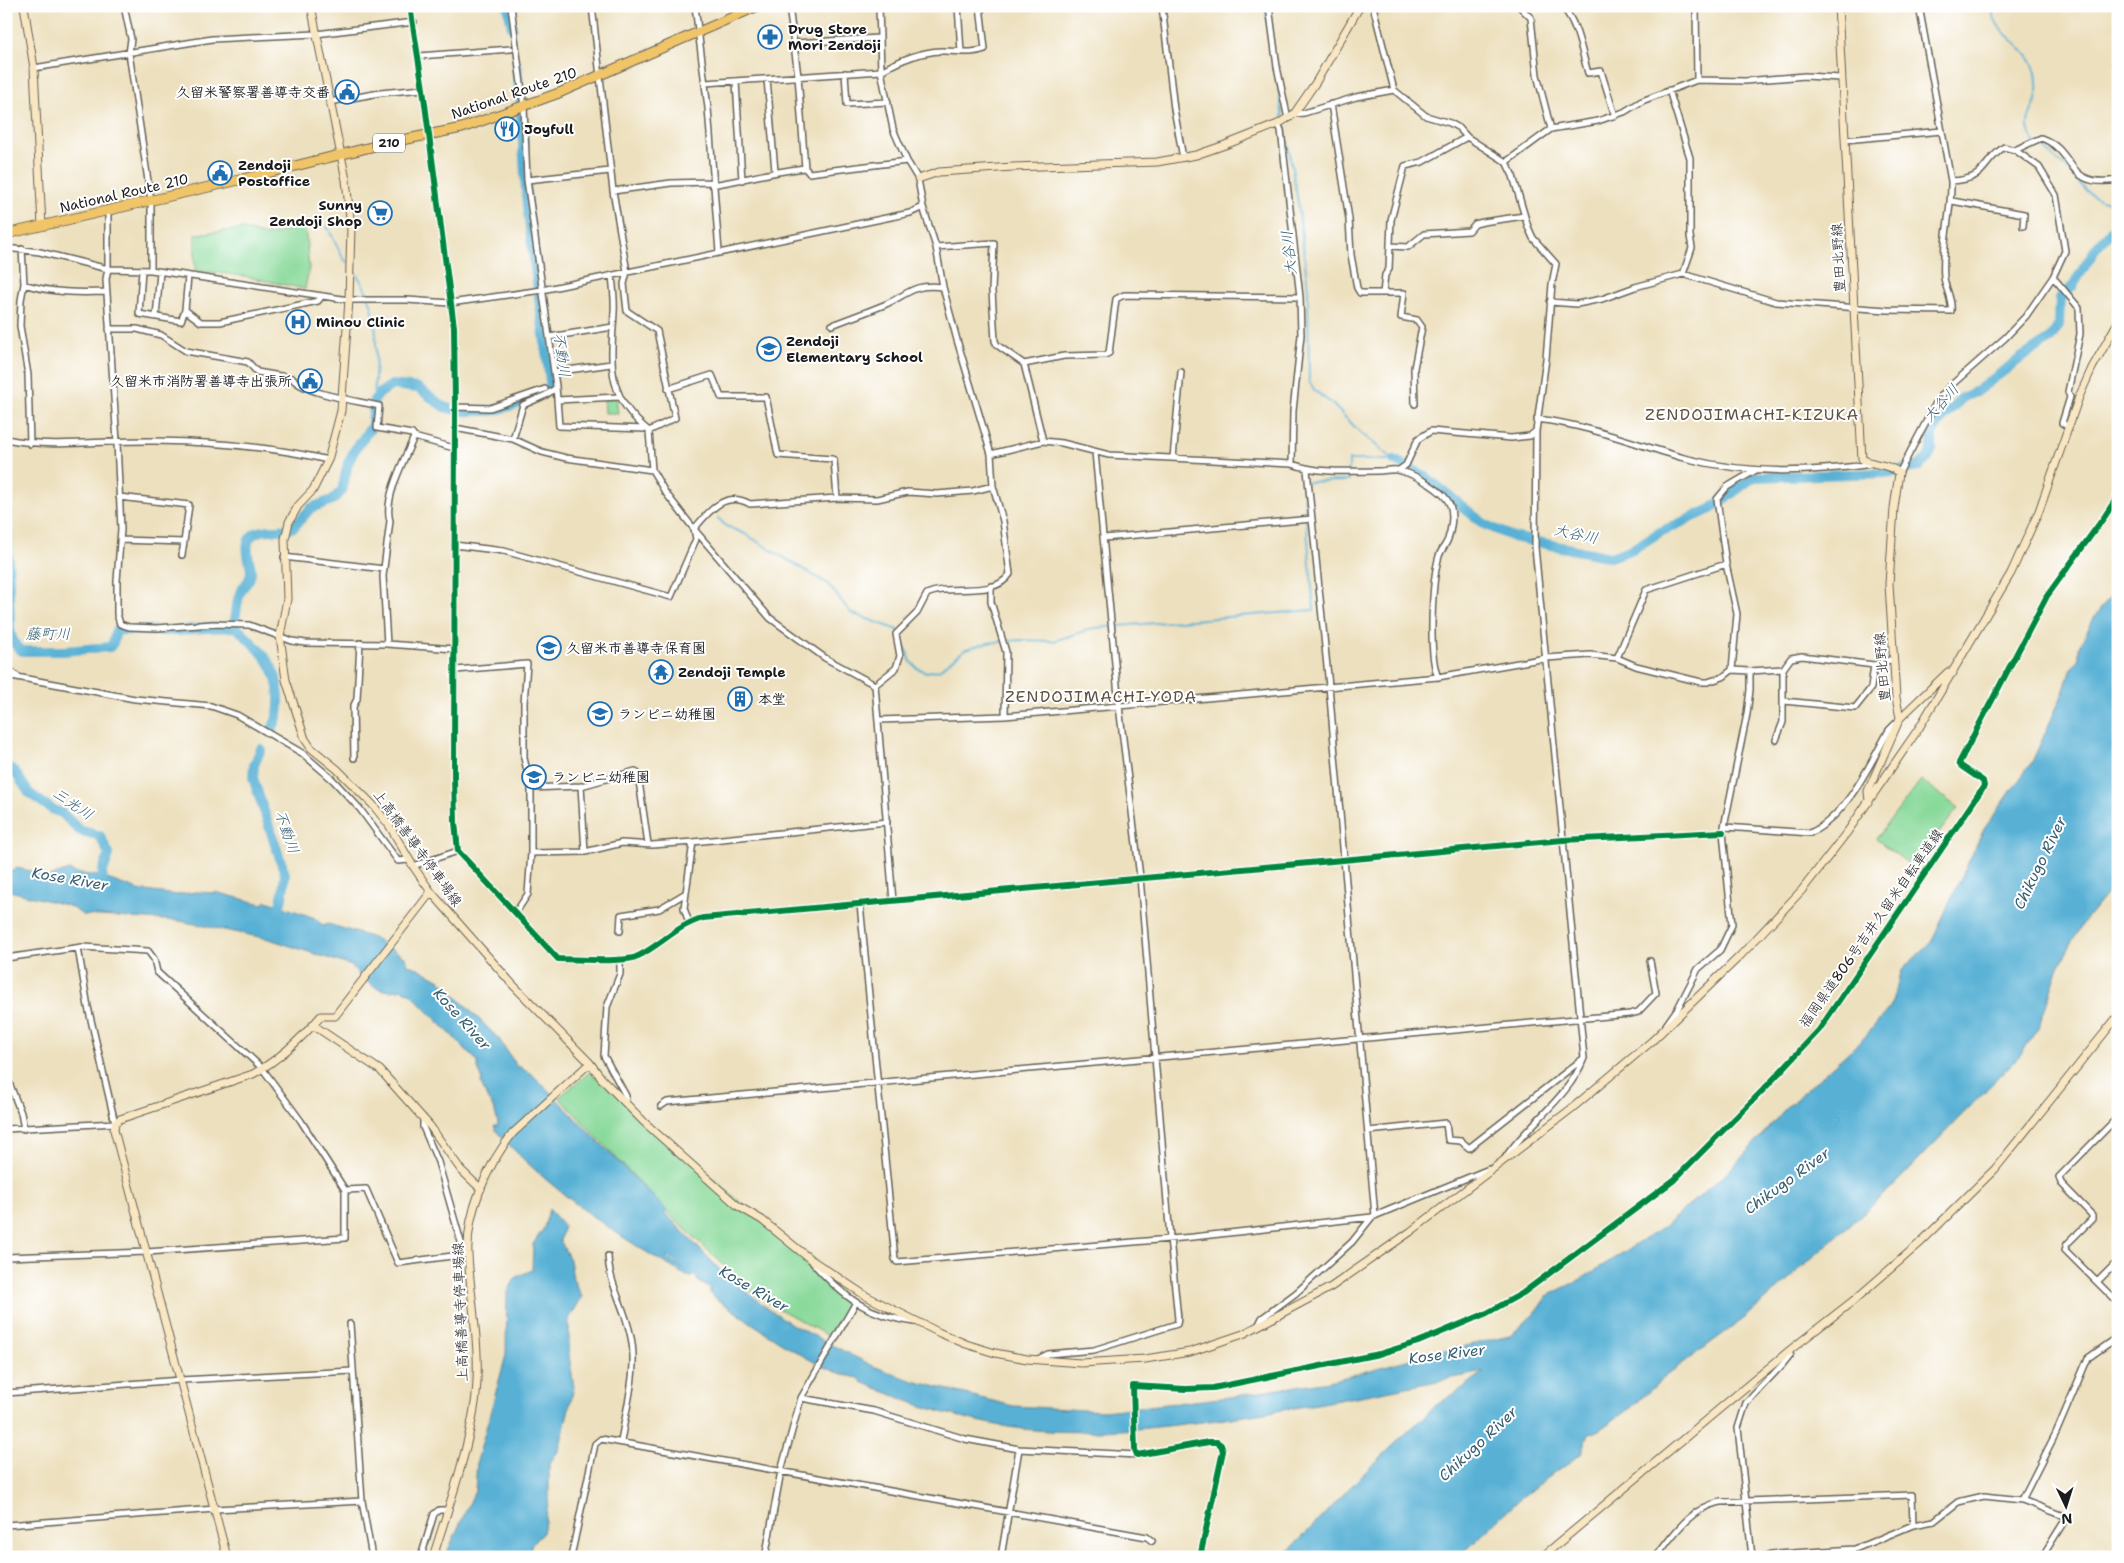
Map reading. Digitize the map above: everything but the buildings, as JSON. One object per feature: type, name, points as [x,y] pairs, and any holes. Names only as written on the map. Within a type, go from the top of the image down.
[{"type":"highway","name":"National Route 210","points":[[6,234],[340,154],[462,128],[524,107],[600,76],[758,6]]},
{"type":"street","points":[[24,6],[34,68],[42,226]]},
{"type":"street","points":[[124,6],[131,39],[129,53],[150,201],[151,270]]},
{"type":"street","name":"上高橋善導寺停車場線","points":[[311,6],[346,180],[351,227],[349,300],[343,398],[328,460],[313,490],[298,506],[289,522],[285,539],[284,557],[287,599],[280,636],[286,680],[305,739],[311,748],[337,769],[373,805],[389,825],[411,863],[431,892],[587,1065],[513,1132],[496,1159],[481,1189],[474,1210],[468,1254],[477,1359],[475,1402],[467,1443],[434,1557]]},
{"type":"street","points":[[410,6],[424,89],[428,134],[454,327],[456,408],[454,448],[455,822],[458,851],[558,959],[620,959],[636,957],[689,923],[703,918],[1563,840],[1724,830],[1810,833],[1828,824],[1850,795],[1890,730],[1900,718],[1948,672],[1953,672]]},
{"type":"street","points":[[511,6],[524,107],[527,180],[540,291],[554,372],[559,426],[648,430],[675,418],[658,331],[627,312],[624,284],[627,272],[610,171],[592,6]]},
{"type":"street","points":[[695,6],[705,83],[719,252]]},
{"type":"street","points":[[788,6],[798,76],[806,168],[809,173],[907,161]]},
{"type":"street","points":[[875,685],[896,668],[900,656],[896,634],[917,613],[927,594],[941,589],[978,589],[992,586],[1002,582],[1010,574],[1004,521],[993,486],[991,454],[970,388],[943,286],[936,247],[923,207],[918,179],[907,161],[893,129],[882,71],[879,6]]},
{"type":"street","points":[[958,6],[961,52]]},
{"type":"street","points":[[705,83],[882,71],[897,61],[920,54],[943,50],[978,52],[985,49],[980,6]]},
{"type":"street","points":[[1162,6],[1174,109],[1183,158]]},
{"type":"street","points":[[1269,6],[1277,67],[1291,116]]},
{"type":"street","points":[[1291,116],[1316,82],[1360,6]]},
{"type":"street","points":[[860,904],[895,1260],[897,1262],[1193,1237],[1374,1217],[1499,1164],[1516,1142],[1553,1105],[1581,1066],[1584,1058],[1581,1019],[1535,547],[1536,431],[1556,264],[1533,238],[1524,216],[1513,176],[1506,162],[1467,138],[1459,128],[1450,123],[1426,116],[1394,90],[1373,6]]},
{"type":"street","points":[[1519,6],[1531,18],[1537,75],[1551,130]]},
{"type":"street","points":[[1562,6],[1568,12],[1578,32],[1588,73],[1601,71],[1614,116]]},
{"type":"street","points":[[1696,6],[1697,80]]},
{"type":"street","name":"豊田北野線","points":[[1838,6],[1862,459],[1870,464]]},
{"type":"street","points":[[1550,302],[1578,304],[1602,299],[1635,287],[1683,274],[1776,302],[1854,308],[1950,311],[1944,278],[1945,250],[1952,201],[1951,181],[1919,6]]},
{"type":"street","points":[[34,68],[212,39],[316,34],[414,22]]},
{"type":"street","points":[[794,43],[879,38]]},
{"type":"street","points":[[418,56],[511,49]]},
{"type":"street","points":[[845,73],[847,104],[888,102]]},
{"type":"street","points":[[1506,162],[1551,130],[1614,116],[1642,101],[1697,80],[1745,80],[1805,76],[1841,78]]},
{"type":"street","points":[[767,79],[776,171]]},
{"type":"street","points":[[736,82],[742,180]]},
{"type":"street","points":[[329,102],[380,93],[424,89]]},
{"type":"street","points":[[918,179],[938,172],[1013,167],[1120,164],[1183,158],[1208,152],[1278,124],[1291,116],[1356,97],[1394,90]]},
{"type":"street","points":[[1669,90],[1690,158],[1689,218],[1692,248],[1683,274]]},
{"type":"street","points":[[1331,104],[1347,203],[1351,256],[1357,288],[1360,293],[1404,293],[1401,317],[1417,320],[1422,328],[1414,368],[1415,404]]},
{"type":"street","points":[[1278,124],[1281,130],[1300,297],[1301,335],[1293,412],[1292,464]]},
{"type":"street","points":[[1845,140],[1942,131]]},
{"type":"street","points":[[1383,292],[1388,269],[1391,220],[1404,166],[1422,162],[1467,138]]},
{"type":"street","points":[[2015,150],[2041,138],[2054,142],[2074,169],[2085,179],[2099,182],[2118,180]]},
{"type":"street","points":[[1537,419],[1565,422],[1687,458],[1744,469],[1799,471],[1870,464],[1893,468],[1898,473],[1938,401],[1948,388],[2005,338],[2026,316],[2053,276],[2065,251],[2056,195],[2039,167],[2015,150],[2004,147],[1995,154],[1978,176],[1967,180],[1951,181]]},
{"type":"street","points":[[613,191],[671,183],[712,183],[742,180],[776,171],[806,168]]},
{"type":"street","points":[[527,180],[610,171]]},
{"type":"street","points":[[1952,201],[2024,214],[2024,226]]},
{"type":"street","points":[[6,248],[40,252],[108,269],[151,270],[349,300],[450,303],[540,291],[627,272],[650,269],[719,252],[910,212],[923,207]]},
{"type":"street","points":[[108,211],[106,292],[119,496],[118,620],[124,626],[163,628],[213,624],[249,625],[292,642],[387,644],[455,649]]},
{"type":"street","points":[[1390,246],[1408,247],[1424,234],[1469,231],[1475,224],[1524,216]]},
{"type":"street","points":[[936,247],[994,243],[992,291],[995,341],[997,345],[1024,364],[1043,441]]},
{"type":"street","points":[[22,249],[24,284],[20,326],[28,376],[30,444]]},
{"type":"street","points":[[142,270],[139,314],[156,317],[181,320],[185,310],[188,276]]},
{"type":"street","points":[[156,317],[160,272]]},
{"type":"street","points":[[612,275],[615,312],[611,364],[619,397],[648,430],[652,470],[665,492],[770,618],[825,658],[875,685]]},
{"type":"street","points":[[2053,276],[2079,308],[2080,334],[2068,392],[2070,397],[2062,423],[2069,427]]},
{"type":"street","points":[[24,284],[38,289],[61,292],[106,292]]},
{"type":"street","points":[[832,325],[886,304],[905,293],[927,285],[943,286]]},
{"type":"street","points":[[1024,364],[1064,356],[1105,355],[1109,353],[1116,299],[1124,295],[1300,297]]},
{"type":"street","points":[[185,310],[201,322],[220,322],[318,301],[322,296]]},
{"type":"street","points":[[587,1065],[681,1157],[738,1206],[762,1220],[810,1259],[866,1296],[940,1333],[980,1348],[1028,1359],[1081,1363],[1174,1355],[1205,1348],[1242,1334],[1331,1287],[1375,1257],[1570,1109],[1664,1030],[1740,956],[1802,890],[1869,802],[1953,672],[2011,573],[2040,511],[2092,368],[2118,322]]},
{"type":"street","points":[[549,337],[613,327]]},
{"type":"street","points":[[109,329],[137,330],[161,334],[186,352],[248,362],[257,372],[292,378],[296,383],[311,391],[379,406],[377,428],[412,434],[414,437],[454,448]]},
{"type":"street","points":[[554,372],[611,364]]},
{"type":"street","points":[[1173,458],[1181,372]]},
{"type":"street","points":[[668,389],[712,375],[721,397],[766,397],[778,455],[834,460],[836,498]]},
{"type":"street","points":[[513,439],[523,405],[546,396],[556,388]]},
{"type":"street","points":[[456,408],[490,408],[545,389]]},
{"type":"street","points":[[557,400],[619,397]]},
{"type":"street","points":[[455,428],[513,439],[542,452],[566,458],[652,470]]},
{"type":"street","points":[[1399,470],[1406,465],[1418,439],[1431,431],[1511,438],[1530,436],[1536,431]]},
{"type":"street","points":[[387,644],[384,569],[390,522],[388,514],[394,487],[414,437]]},
{"type":"street","points":[[6,439],[30,444],[65,445],[155,441],[247,446],[300,453],[328,460]]},
{"type":"street","points":[[991,454],[1043,441],[1062,443],[1109,455],[1292,464],[1307,470],[1342,472],[1399,470],[1432,487],[1450,504],[1452,511],[1448,540],[1440,554],[1436,569],[1432,650],[1438,677]]},
{"type":"street","points":[[1038,1359],[1048,1354],[1094,1350],[1177,1324],[1178,1319],[1140,877],[1119,706],[1104,538],[1094,452]]},
{"type":"street","points":[[1258,1326],[1262,1318],[1296,1293],[1352,1242],[1374,1217],[1329,686],[1307,470]]},
{"type":"street","points":[[1732,670],[1737,614],[1726,564],[1717,499],[1727,487],[1756,470]]},
{"type":"street","name":"豊田北野線","points":[[1869,802],[1868,791],[1900,718],[1896,698],[1889,584],[1898,473]]},
{"type":"street","points":[[454,545],[504,551],[671,596],[696,539],[694,529],[709,510],[726,499],[742,499],[750,504],[836,498],[877,499],[908,492],[973,491],[993,486]]},
{"type":"street","points":[[119,496],[189,505],[182,555]]},
{"type":"street","points":[[1104,538],[1312,519]]},
{"type":"street","points":[[120,540],[184,542]]},
{"type":"street","points":[[284,557],[384,569]]},
{"type":"street","points":[[1617,658],[1646,590],[1726,564]]},
{"type":"street","points":[[992,586],[991,602],[1006,652],[1006,716]]},
{"type":"street","points":[[354,758],[353,707],[357,699],[360,643]]},
{"type":"street","points":[[879,720],[1006,716],[1438,677],[1546,658],[1590,655],[1617,658],[1636,666],[1700,682],[1708,682],[1723,677],[1732,670],[1783,669]]},
{"type":"street","points":[[1776,740],[1783,722],[1783,669],[1791,658],[1802,656],[1874,665],[1893,658]]},
{"type":"street","points":[[456,670],[527,664],[524,702],[524,758],[531,788],[531,854],[528,894],[516,912]]},
{"type":"street","points":[[1784,701],[1855,708],[1871,688],[1874,665]]},
{"type":"street","points":[[6,667],[17,676]]},
{"type":"street","points":[[1664,1030],[1678,1008],[1698,969],[1720,950],[1732,925],[1724,830],[1747,714],[1750,671]]},
{"type":"street","points":[[6,675],[135,699],[211,706],[238,715],[302,753],[333,780],[360,809],[398,861],[411,863],[458,851]]},
{"type":"street","points":[[875,685],[893,901]]},
{"type":"street","points":[[531,788],[581,786],[632,771],[637,772],[648,844]]},
{"type":"street","points":[[581,786],[585,852]]},
{"type":"street","points":[[531,854],[585,852],[622,842],[648,844],[693,842],[887,822]]},
{"type":"street","points":[[689,923],[684,908],[693,842]]},
{"type":"street","points":[[6,1128],[115,1123],[120,1119],[237,1080],[262,1068],[321,1016],[335,1016],[431,892]]},
{"type":"street","points":[[620,931],[621,915],[659,909],[686,892]]},
{"type":"street","points":[[78,948],[88,1007],[115,1123],[114,1130],[227,1557]]},
{"type":"street","points":[[6,958],[78,948],[148,951],[154,959],[157,972],[262,1068],[301,1121],[345,1190],[345,1238],[147,1252],[6,1256]]},
{"type":"street","points":[[620,959],[620,974],[607,1007],[604,1056],[626,1096],[625,1102]]},
{"type":"street","points":[[661,1106],[667,1102],[1630,1014],[1638,1012],[1656,994],[1650,961]]},
{"type":"street","points":[[1542,1557],[1915,1248],[1995,1169],[2118,1016]]},
{"type":"street","points":[[313,1025],[380,1070],[423,1118],[461,1170],[481,1189]]},
{"type":"street","points":[[1368,1132],[1446,1122],[1448,1140],[1461,1141],[1469,1148],[1584,1058]]},
{"type":"street","points":[[6,1075],[21,1113],[24,1128]]},
{"type":"street","points":[[2118,1117],[2059,1177],[2061,1183],[2092,1215],[2092,1219],[2067,1244],[2065,1250],[2118,1303]]},
{"type":"street","points":[[423,1118],[422,1127],[438,1162],[463,1249],[468,1254]]},
{"type":"street","points":[[345,1190],[366,1188],[398,1263],[468,1254]]},
{"type":"street","points":[[608,1256],[610,1277],[624,1309],[634,1352],[621,1442]]},
{"type":"street","points":[[810,1259],[828,1280],[855,1304],[892,1319],[918,1323]]},
{"type":"street","points":[[2097,1282],[2118,1261]]},
{"type":"street","points":[[770,1557],[766,1553],[782,1471],[801,1398],[855,1304]]},
{"type":"street","points":[[350,1324],[362,1501],[372,1557]]},
{"type":"street","points":[[2022,1500],[2056,1433],[2088,1358],[2118,1337]]},
{"type":"street","points":[[1752,1557],[1738,1428],[1746,1403],[1782,1365],[1790,1354],[1790,1350]]},
{"type":"street","points":[[6,1393],[180,1380],[353,1371]]},
{"type":"street","points":[[801,1398],[874,1411],[965,1439],[1019,1449],[1137,1455]]},
{"type":"street","points":[[571,1557],[596,1441],[601,1439],[1009,1511],[1147,1537],[1152,1541]]},
{"type":"street","points":[[1002,1557],[1019,1449]]},
{"type":"street","points":[[1656,1557],[1684,1524],[1701,1509],[1714,1503],[1912,1495],[1914,1525]]},
{"type":"street","points":[[1762,1557],[1777,1554],[1855,1549],[1914,1525],[1934,1521],[1958,1502],[1984,1496],[2022,1500],[2067,1517],[2042,1557]]},
{"type":"street","points":[[6,1525],[215,1509],[362,1501]]},
{"type":"street","points":[[421,1557],[434,1514],[439,1510],[448,1510]]},
{"type":"green space","points":[[305,226],[309,268],[305,289],[243,276],[195,270],[195,234],[243,229],[266,236]]},
{"type":"green space","points":[[616,397],[618,413],[605,413],[604,400]]},
{"type":"green space","points":[[1921,780],[1958,808],[1913,867],[1876,839]]},
{"type":"green space","points":[[590,1072],[807,1260],[851,1303],[830,1337],[758,1297],[671,1216],[559,1097]]},
{"type":"water","name":"Chikugo River","points":[[2118,575],[2118,880],[2082,924],[2059,967],[2039,1026],[2022,1053],[1892,1187],[1745,1318],[1668,1374],[1632,1407],[1596,1432],[1589,1433],[1582,1453],[1523,1496],[1459,1557],[1283,1557],[1362,1475],[1435,1406],[1484,1372],[1247,1416],[1123,1430],[1077,1432],[1031,1430],[987,1423],[921,1406],[862,1382],[859,1378],[824,1367],[787,1346],[718,1300],[710,1293],[710,1288],[699,1282],[695,1276],[703,1274],[677,1255],[666,1258],[693,1274],[692,1277],[661,1261],[610,1229],[562,1193],[538,1173],[496,1131],[494,1126],[498,1126],[497,1120],[494,1109],[481,1084],[482,1078],[478,1069],[478,1062],[411,994],[402,989],[394,991],[380,989],[367,982],[352,966],[269,939],[180,921],[83,915],[69,906],[6,890],[6,871],[13,871],[16,868],[43,873],[46,878],[69,870],[75,873],[99,876],[138,890],[177,895],[195,892],[219,893],[262,904],[267,901],[315,918],[323,926],[328,924],[374,938],[406,958],[408,965],[418,968],[440,980],[499,1039],[518,1068],[520,1066],[532,1074],[666,1210],[665,1213],[721,1271],[766,1307],[793,1325],[873,1366],[913,1381],[1013,1406],[1104,1411],[1230,1397],[1334,1380],[1421,1356],[1510,1336],[1535,1313],[1547,1296],[1583,1278],[1665,1226],[1735,1165],[1786,1108],[1863,1039],[1890,1007],[1902,970],[1931,942],[1984,829],[2032,762],[2063,693],[2071,668],[2079,661],[2079,647],[2094,618],[2111,595],[2110,591]]},
{"type":"water","points":[[549,1209],[564,1226],[560,1240],[570,1260],[573,1279],[582,1297],[569,1319],[569,1356],[574,1387],[559,1450],[549,1464],[549,1498],[543,1533],[532,1543],[528,1557],[447,1557],[448,1550],[475,1491],[477,1461],[506,1355],[507,1293],[516,1277],[532,1270],[533,1244],[544,1228]]},
{"type":"waterway","name":"不動川","points":[[508,6],[512,27]]},
{"type":"waterway","name":"大谷川","points":[[1265,6],[1283,118]]},
{"type":"waterway","points":[[1992,6],[1993,16],[1997,24],[2026,54],[2036,73],[2037,97],[2028,123],[2035,144],[2042,144],[2054,158],[2067,168],[2085,190],[2100,200],[2118,203]]},
{"type":"waterway","name":"不動川","points":[[517,67],[520,101]]},
{"type":"waterway","name":"不動川","points":[[235,619],[239,595],[251,575],[247,546],[251,536],[260,531],[285,530],[294,527],[311,508],[332,500],[342,491],[348,463],[372,426],[374,400],[380,393],[392,385],[418,388],[444,407],[459,411],[492,411],[524,402],[551,388],[527,205],[521,111]]},
{"type":"waterway","name":"大谷川","points":[[1284,122],[1298,202],[1308,289],[1309,381],[1315,391],[1394,460]]},
{"type":"waterway","name":"大谷川","points":[[1394,460],[1426,477],[1484,524],[1513,537],[1610,557],[1633,549],[1660,532],[1711,509],[1754,477],[1885,473],[1918,467],[1928,458],[1932,449],[1932,434],[1940,421],[1962,398],[1977,391],[2050,339],[2059,325],[2060,298],[2072,287],[2096,248],[2118,223]]},
{"type":"waterway","points":[[327,226],[343,258],[348,263]]},
{"type":"waterway","points":[[352,269],[370,299],[374,315],[376,331],[374,400]]},
{"type":"waterway","points":[[718,518],[726,526],[745,534],[828,584],[851,613],[898,630],[911,662],[917,668],[926,672],[939,670],[966,649],[987,643],[1019,640],[1054,641],[1094,628],[1314,610],[1303,482],[1349,481],[1349,460],[1394,460]]},
{"type":"waterway","name":"藤町川","points":[[6,483],[10,629],[14,642],[22,651],[64,651],[110,647],[116,631],[119,630],[176,631],[236,627]]},
{"type":"waterway","name":"不動川","points":[[236,627],[265,657],[275,674],[278,685],[279,705],[278,716],[273,727]]},
{"type":"waterway","name":"不動川","points":[[261,749],[254,765],[253,778],[285,874],[277,918]]},
{"type":"waterway","name":"三光川","points":[[6,766],[15,772],[29,793],[53,810],[62,813],[79,830],[100,836],[109,854],[103,871],[101,890]]},
{"type":"waterway","name":"Kose River","points":[[664,1248],[711,1282]]},
{"type":"cycle path","points":[[410,6],[423,89],[454,327],[454,775],[458,851],[558,959],[629,959],[644,953],[676,931],[703,918],[1563,840],[1723,832]]},
{"type":"cycle path","name":"福岡県道806号吉井久留米自転車道線","points":[[1200,1557],[1223,1451],[1221,1445],[1217,1442],[1209,1442],[1137,1455],[1135,1450],[1133,1386],[1186,1389],[1213,1388],[1379,1354],[1418,1342],[1487,1313],[1523,1293],[1674,1180],[1819,1030],[1984,786],[1983,781],[1959,763],[2047,596],[2118,496]]},
{"type":"place","name":"Drug Store Mori Zendoji","points":[[770,37]]},
{"type":"place","name":"久留米警察署善導寺交番","points":[[347,92]]},
{"type":"place","name":"Joyfull","points":[[507,129]]},
{"type":"place","name":"Zendoji Postoffice","points":[[220,173]]},
{"type":"place","name":"Sunny Zendoji Shop","points":[[380,213]]},
{"type":"place","name":"Minou Clinic","points":[[298,322]]},
{"type":"place","name":"Zendoji Elementary School","points":[[769,349]]},
{"type":"place","name":"久留米市消防署善導寺出張所","points":[[310,381]]},
{"type":"place","name":"久留米市善導寺保育園","points":[[549,648]]},
{"type":"place","name":"Zendoji Temple","points":[[661,672]]},
{"type":"place","name":"本堂","points":[[740,699]]},
{"type":"place","name":"ランピニ幼稚園","points":[[600,714]]},
{"type":"place","name":"ランビニ幼稚園","points":[[534,777]]},
{"type":"district","name":"ZENDOJIMACHI-KIZUKA","points":[[1752,414]]},
{"type":"district","name":"ZENDOJIMACHI-YODA","points":[[1101,696]]}]
